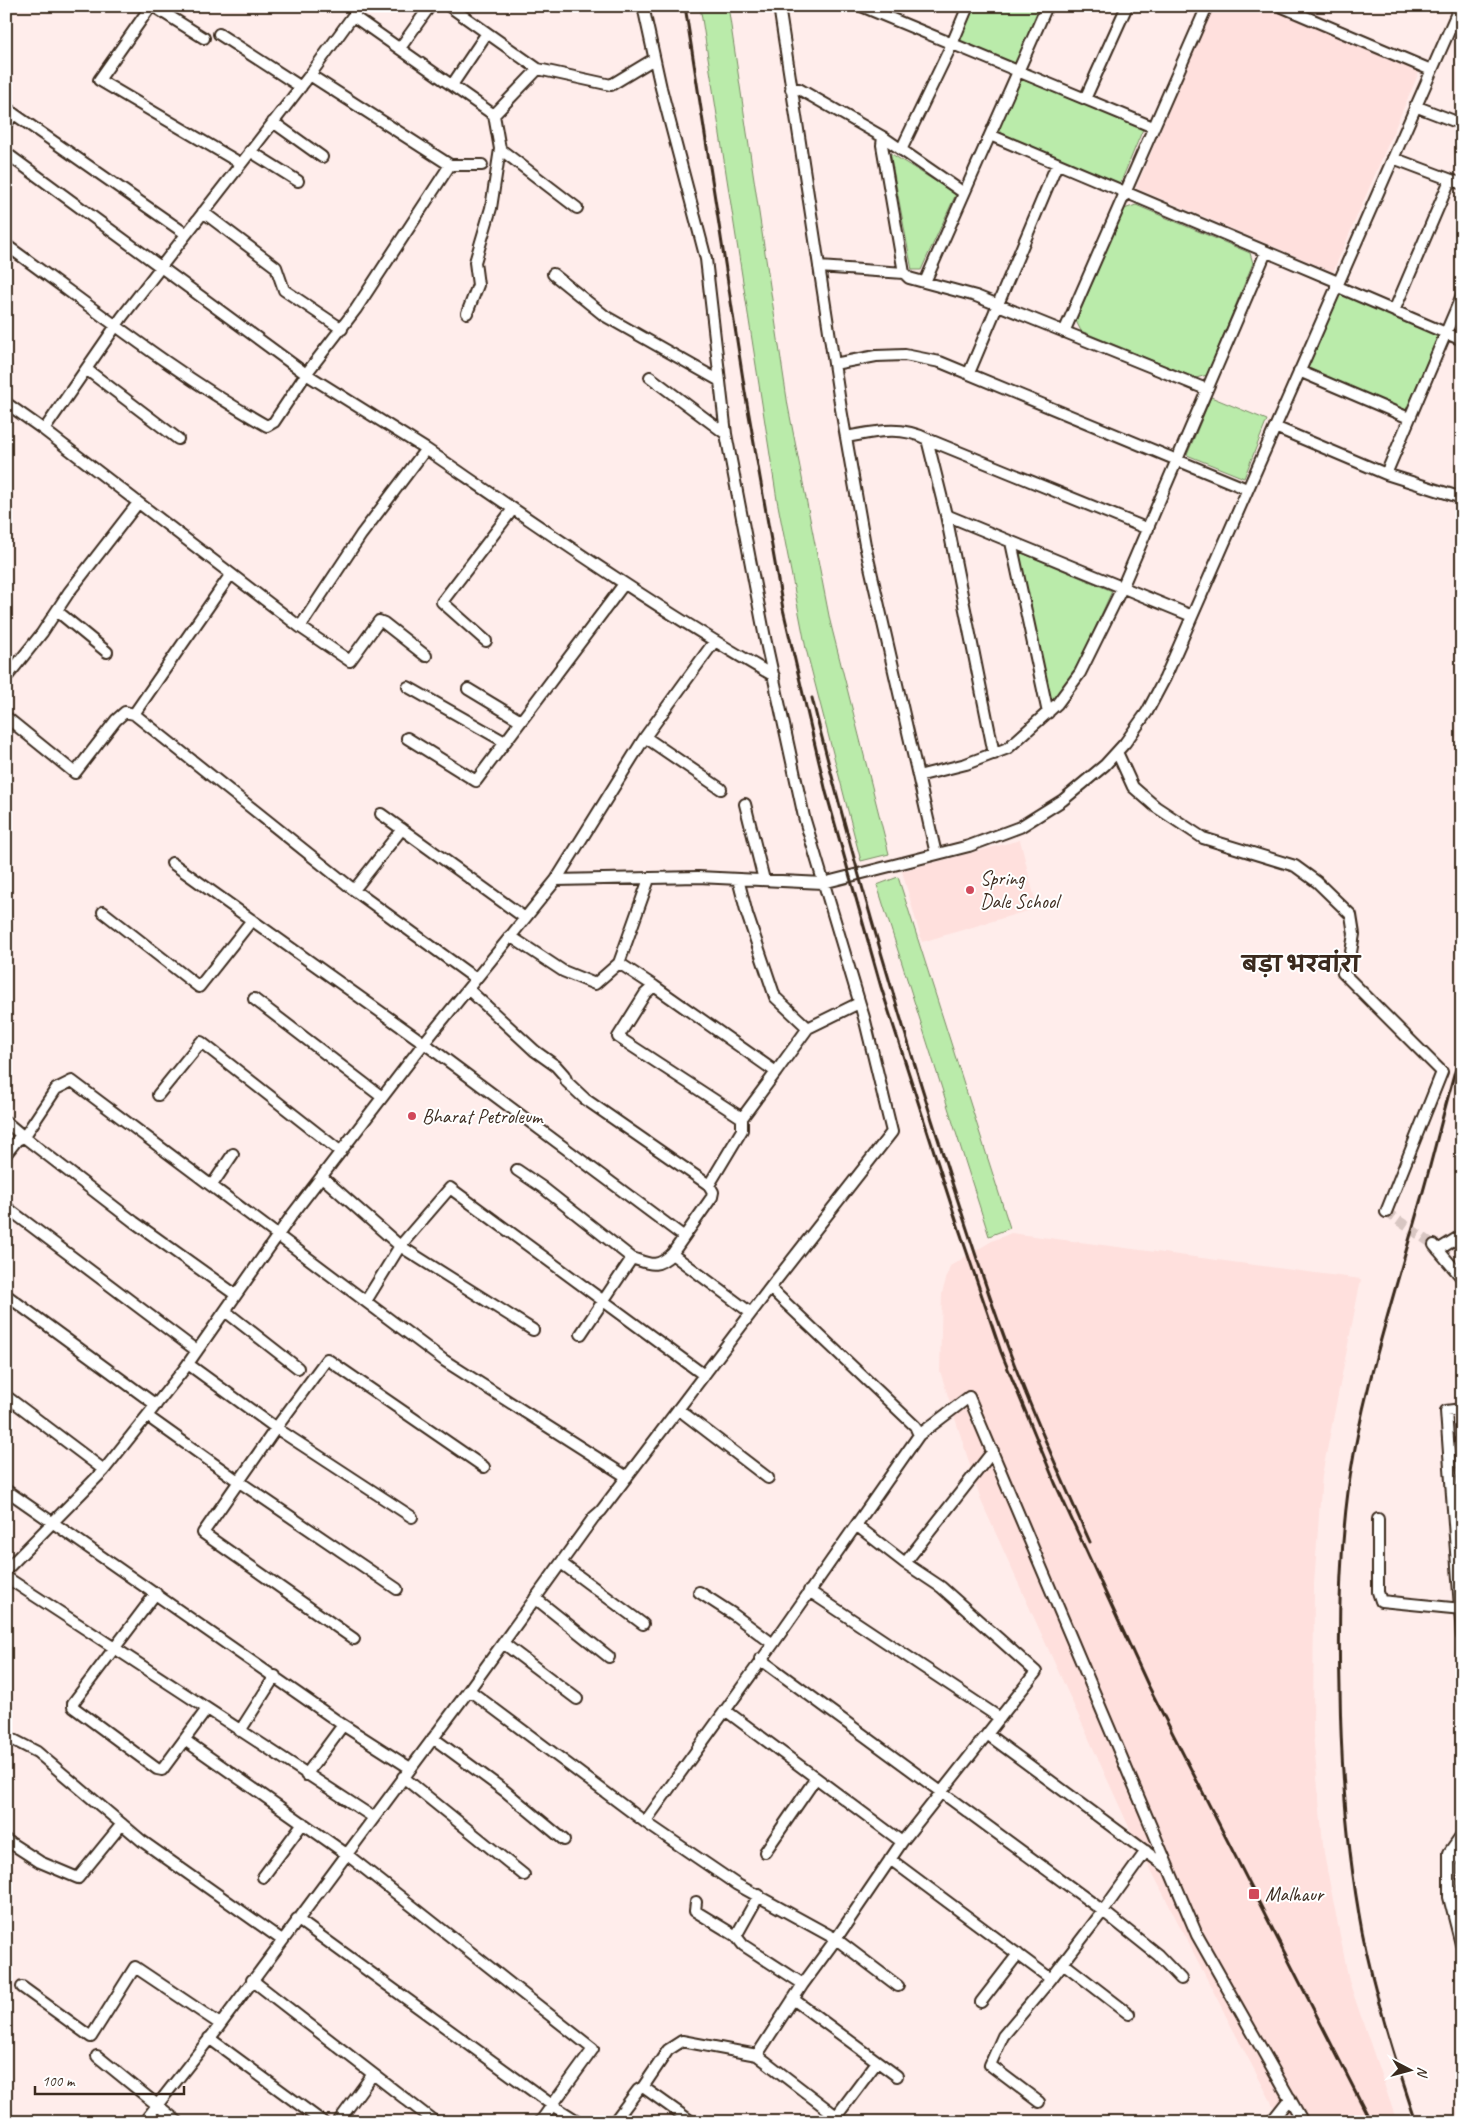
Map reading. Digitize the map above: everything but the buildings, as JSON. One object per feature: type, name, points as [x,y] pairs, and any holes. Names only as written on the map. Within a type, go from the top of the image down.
[{"type":"street","points":[[204,38],[152,6],[100,80],[240,163]]},
{"type":"street","points":[[44,430],[115,326],[301,87],[360,6]]},
{"type":"street","points":[[400,48],[430,6]]},
{"type":"street","points":[[449,6],[538,69],[611,85],[654,59]]},
{"type":"street","points":[[144,2122],[220,2024],[469,1690],[594,1517],[601,1511],[770,1288],[892,1132],[859,1003],[804,817],[726,434],[706,259],[654,59],[643,6]]},
{"type":"street","points":[[779,6],[834,364],[865,545],[936,854]]},
{"type":"street","points":[[861,6],[1153,127]]},
{"type":"street","points":[[901,150],[952,44],[968,6]]},
{"type":"street","points":[[925,282],[1047,6]]},
{"type":"street","points":[[1085,99],[1127,6]]},
{"type":"street","points":[[1064,332],[1207,6]]},
{"type":"street","points":[[1280,6],[1431,70]]},
{"type":"street","points":[[556,880],[698,877],[823,884],[969,846],[1020,827],[1063,800],[1105,765],[1117,752],[1146,712],[1165,678],[1460,6]]},
{"type":"street","points":[[353,16],[494,115],[500,148],[491,208],[475,262],[478,285],[467,313]]},
{"type":"street","points":[[452,85],[487,33]]},
{"type":"street","points":[[219,34],[301,87]]},
{"type":"street","points":[[494,115],[538,69]]},
{"type":"street","points":[[310,75],[450,165],[482,165]]},
{"type":"street","points":[[791,89],[799,89],[883,137],[964,193]]},
{"type":"street","points":[[1415,106],[1462,124]]},
{"type":"street","points":[[6,124],[10,110],[186,234]]},
{"type":"street","points":[[273,122],[322,157]]},
{"type":"street","points":[[990,135],[1266,252],[1462,340]]},
{"type":"street","points":[[883,137],[882,145],[904,273],[909,278],[976,296],[1206,389]]},
{"type":"street","points":[[500,148],[577,208]]},
{"type":"street","points":[[250,152],[298,181]]},
{"type":"street","points":[[6,153],[306,374],[426,449],[624,584],[714,642],[774,676]]},
{"type":"street","points":[[1393,158],[1462,184]]},
{"type":"street","points":[[969,373],[1057,164]]},
{"type":"street","points":[[6,245],[115,326],[236,409],[267,426],[274,422],[306,374],[356,310],[450,165]]},
{"type":"street","points":[[1394,311],[1450,180]]},
{"type":"street","points":[[203,212],[276,267],[284,290],[342,329]]},
{"type":"street","points":[[918,776],[966,764],[1008,748],[1057,704],[1080,673],[1122,588],[1266,252]]},
{"type":"street","points":[[819,267],[904,273]]},
{"type":"street","points":[[552,274],[605,316],[720,381]]},
{"type":"street","points":[[1386,474],[1444,333],[1462,295]]},
{"type":"street","points":[[834,364],[876,356],[905,355],[940,362],[1247,489]]},
{"type":"street","points":[[86,369],[178,439]]},
{"type":"street","points":[[1299,371],[1409,418]]},
{"type":"street","points":[[650,377],[726,434]]},
{"type":"street","points":[[6,402],[300,627],[350,662],[379,621],[384,622],[426,656]]},
{"type":"street","points":[[1275,427],[1386,474],[1462,498]]},
{"type":"street","points":[[846,437],[896,430],[914,432],[1148,529]]},
{"type":"street","points":[[927,439],[946,515],[994,754]]},
{"type":"street","points":[[300,627],[361,535],[426,449]]},
{"type":"street","points":[[6,678],[42,633],[80,578],[138,503]]},
{"type":"street","points":[[486,641],[442,602],[513,509]]},
{"type":"street","points":[[946,515],[1192,616]]},
{"type":"street","points":[[1011,542],[1048,713]]},
{"type":"street","points":[[134,714],[231,574]]},
{"type":"street","points":[[407,738],[476,781],[624,584]]},
{"type":"street","points":[[57,611],[107,652]]},
{"type":"street","points":[[6,1570],[104,1470],[188,1364],[278,1234],[382,1097],[556,880],[645,737],[714,642]]},
{"type":"street","points":[[408,687],[505,742]]},
{"type":"street","points":[[468,689],[521,721]]},
{"type":"street","points":[[6,717],[75,773],[116,720],[125,712],[134,714],[354,890],[476,979]]},
{"type":"street","points":[[645,737],[721,790]]},
{"type":"street","points":[[1117,752],[1133,787],[1156,807],[1203,838],[1295,866],[1317,882],[1351,915],[1354,934],[1350,958],[1343,973],[1442,1072],[1386,1212]]},
{"type":"street","points":[[745,804],[764,880]]},
{"type":"street","points":[[381,814],[525,918]]},
{"type":"street","points":[[354,890],[402,829]]},
{"type":"street","points":[[172,864],[424,1043],[683,1236]]},
{"type":"street","points":[[510,936],[563,971],[595,984],[619,963],[649,879]]},
{"type":"street","points":[[738,879],[747,914],[775,997],[808,1028]]},
{"type":"street","points":[[103,912],[199,988],[252,920]]},
{"type":"street","points":[[619,963],[776,1072]]},
{"type":"street","points":[[654,986],[645,994],[618,1037],[742,1118]]},
{"type":"street","points":[[468,988],[536,1051],[556,1066],[567,1082],[585,1099],[709,1185],[713,1192],[712,1197],[672,1254],[663,1263],[656,1265],[632,1258],[542,1187],[517,1170]]},
{"type":"street","points":[[254,999],[382,1097]]},
{"type":"street","points":[[709,1185],[742,1130],[742,1118],[808,1028],[859,1003]]},
{"type":"street","points":[[158,1095],[201,1042],[341,1152]]},
{"type":"street","points":[[6,1154],[17,1140],[24,1137],[56,1089],[72,1081],[445,1360],[626,1477]]},
{"type":"street","points":[[6,1122],[134,1222],[236,1295]]},
{"type":"street","points":[[212,1185],[233,1154]]},
{"type":"street","points":[[322,1177],[400,1246],[533,1330]]},
{"type":"street","points":[[366,1301],[400,1246],[450,1188],[704,1375]]},
{"type":"street","points":[[6,1207],[197,1351]]},
{"type":"street","points":[[1462,1235],[1436,1247],[1462,1278]]},
{"type":"street","points":[[672,1254],[751,1313]]},
{"type":"street","points":[[581,1334],[632,1258]]},
{"type":"street","points":[[770,1288],[915,1426],[919,1434]]},
{"type":"street","points":[[6,1295],[156,1405]]},
{"type":"street","points":[[225,1311],[298,1368]]},
{"type":"street","points":[[354,1639],[203,1533],[238,1481],[327,1359],[484,1467]]},
{"type":"street","points":[[188,1364],[276,1428],[412,1517]]},
{"type":"street","points":[[6,1396],[104,1470]]},
{"type":"street","points":[[645,1822],[773,1644],[919,1434],[968,1398],[1197,1936],[1303,2122]]},
{"type":"street","points":[[678,1409],[768,1478]]},
{"type":"street","points":[[1462,1409],[1446,1411],[1462,1636]]},
{"type":"street","points":[[147,1416],[238,1481],[398,1589]]},
{"type":"street","points":[[906,1563],[992,1451]]},
{"type":"street","points":[[1450,1472],[1462,1471]]},
{"type":"street","points":[[6,1490],[343,1725],[410,1768]]},
{"type":"street","points":[[1378,1519],[1378,1592],[1381,1601],[1461,1609]]},
{"type":"street","points":[[757,2055],[803,1984],[902,1842],[1036,1672],[941,1587],[856,1525]]},
{"type":"street","points":[[561,1563],[643,1624]]},
{"type":"street","points":[[6,1577],[373,1817]]},
{"type":"street","points":[[809,1591],[1000,1718]]},
{"type":"street","points":[[700,1592],[773,1644]]},
{"type":"street","points":[[156,1593],[73,1702],[73,1707],[157,1769],[162,1770],[186,1741],[207,1709]]},
{"type":"street","points":[[535,1598],[609,1657]]},
{"type":"street","points":[[503,1643],[577,1699]]},
{"type":"street","points":[[760,1660],[1104,1911],[1158,1955],[1181,1979]]},
{"type":"street","points":[[240,1731],[274,1676]]},
{"type":"street","points":[[469,1690],[645,1822],[736,1884],[836,1939],[898,1986]]},
{"type":"street","points":[[725,1710],[902,1842]]},
{"type":"street","points":[[306,1774],[343,1725]]},
{"type":"street","points":[[987,1734],[1169,1868]]},
{"type":"street","points":[[6,1736],[37,1752],[142,1841],[282,1940]]},
{"type":"street","points":[[433,1738],[505,1791],[564,1840]]},
{"type":"street","points":[[186,1741],[346,1853],[593,2049],[540,2122]]},
{"type":"street","points":[[403,1777],[524,1875]]},
{"type":"street","points":[[765,1852],[816,1778]]},
{"type":"street","points":[[263,1877],[303,1823]]},
{"type":"street","points":[[6,1840],[40,1862],[78,1878],[122,1824]]},
{"type":"street","points":[[1461,1837],[1450,1853],[1450,1897],[1462,1944]]},
{"type":"street","points":[[1039,2102],[990,2065],[1003,2036],[1051,1979],[1104,1911],[1146,1851]]},
{"type":"street","points":[[1450,1853],[1462,1859]]},
{"type":"street","points":[[890,1859],[1051,1979]]},
{"type":"street","points":[[736,1936],[759,1895]]},
{"type":"street","points":[[696,1902],[695,1911],[736,1936],[743,1945],[803,1984]]},
{"type":"street","points":[[297,1919],[552,2105],[579,2122]]},
{"type":"street","points":[[981,2002],[1018,1954]]},
{"type":"street","points":[[1063,1964],[1129,2014]]},
{"type":"street","points":[[22,1987],[91,2038],[135,1967],[220,2024]]},
{"type":"street","points":[[252,1980],[435,2122]]},
{"type":"street","points":[[793,1999],[897,2076]]},
{"type":"street","points":[[209,2038],[323,2122]]},
{"type":"street","points":[[614,2122],[638,2090],[643,2087],[668,2050],[682,2041],[757,2055],[838,2120],[877,2062]]},
{"type":"street","points":[[97,2056],[178,2122]]},
{"type":"street","points":[[338,2122],[373,2074]]},
{"type":"street","points":[[643,2087],[692,2122]]},
{"type":"street","points":[[1272,2122],[1290,2098]]},
{"type":"shaded area","points":[[1213,6],[1264,6],[1420,70],[1333,272],[1136,188]]},
{"type":"shaded area","name":"Spring Dale School","points":[[1020,840],[1037,908],[922,942],[902,871]]},
{"type":"shaded area","points":[[1011,1233],[1361,1279],[1322,1475],[1314,1584],[1313,1734],[1324,1854],[1349,1981],[1397,2122],[1282,2122],[1128,1825],[982,1503],[940,1371],[942,1293],[950,1266],[992,1241]]},
{"type":"green space","points":[[700,6],[728,6],[788,406],[830,621],[889,854],[861,861],[806,649],[777,500]]},
{"type":"green space","points":[[973,6],[1041,6],[1015,66],[958,42]]},
{"type":"green space","points":[[1021,79],[1143,129],[1120,184],[996,133]]},
{"type":"green space","points":[[890,153],[956,194],[921,270],[912,270]]},
{"type":"green space","points":[[1136,205],[1250,253],[1253,263],[1207,375],[1196,378],[1081,331],[1076,321],[1124,209]]},
{"type":"green space","points":[[1339,293],[1438,336],[1406,411],[1307,369]]},
{"type":"green space","points":[[1211,397],[1267,420],[1244,478],[1187,455]]},
{"type":"green space","points":[[1017,551],[1112,591],[1080,661],[1055,699],[1050,700]]},
{"type":"green space","points":[[898,877],[1010,1228],[989,1236],[877,885]]},
{"type":"green space","points":[[1462,1475],[1462,1570],[1455,1476]]},
{"type":"tunnel","points":[[1386,1212],[1434,1245]]},
{"type":"railway","points":[[685,6],[745,392],[783,609],[826,792],[881,987],[957,1223],[1001,1352],[1055,1483],[1148,1685],[1371,2122]]},
{"type":"railway","points":[[812,698],[839,804],[884,962],[969,1237],[1019,1377],[1090,1542]]},
{"type":"railway","points":[[1416,2122],[1379,2003],[1362,1931],[1352,1871],[1342,1750],[1339,1660],[1341,1571],[1349,1482],[1360,1421],[1384,1327],[1462,1048]]},
{"type":"place","name":"Spring Dale School","points":[[970,890]]},
{"type":"place","name":"Bharat Petroleum","points":[[412,1116]]},
{"type":"place","name":"Malhaur","points":[[1254,1894]]},
{"type":"district","name":"बड़ा भरवांरा","points":[[1301,965]]}]
